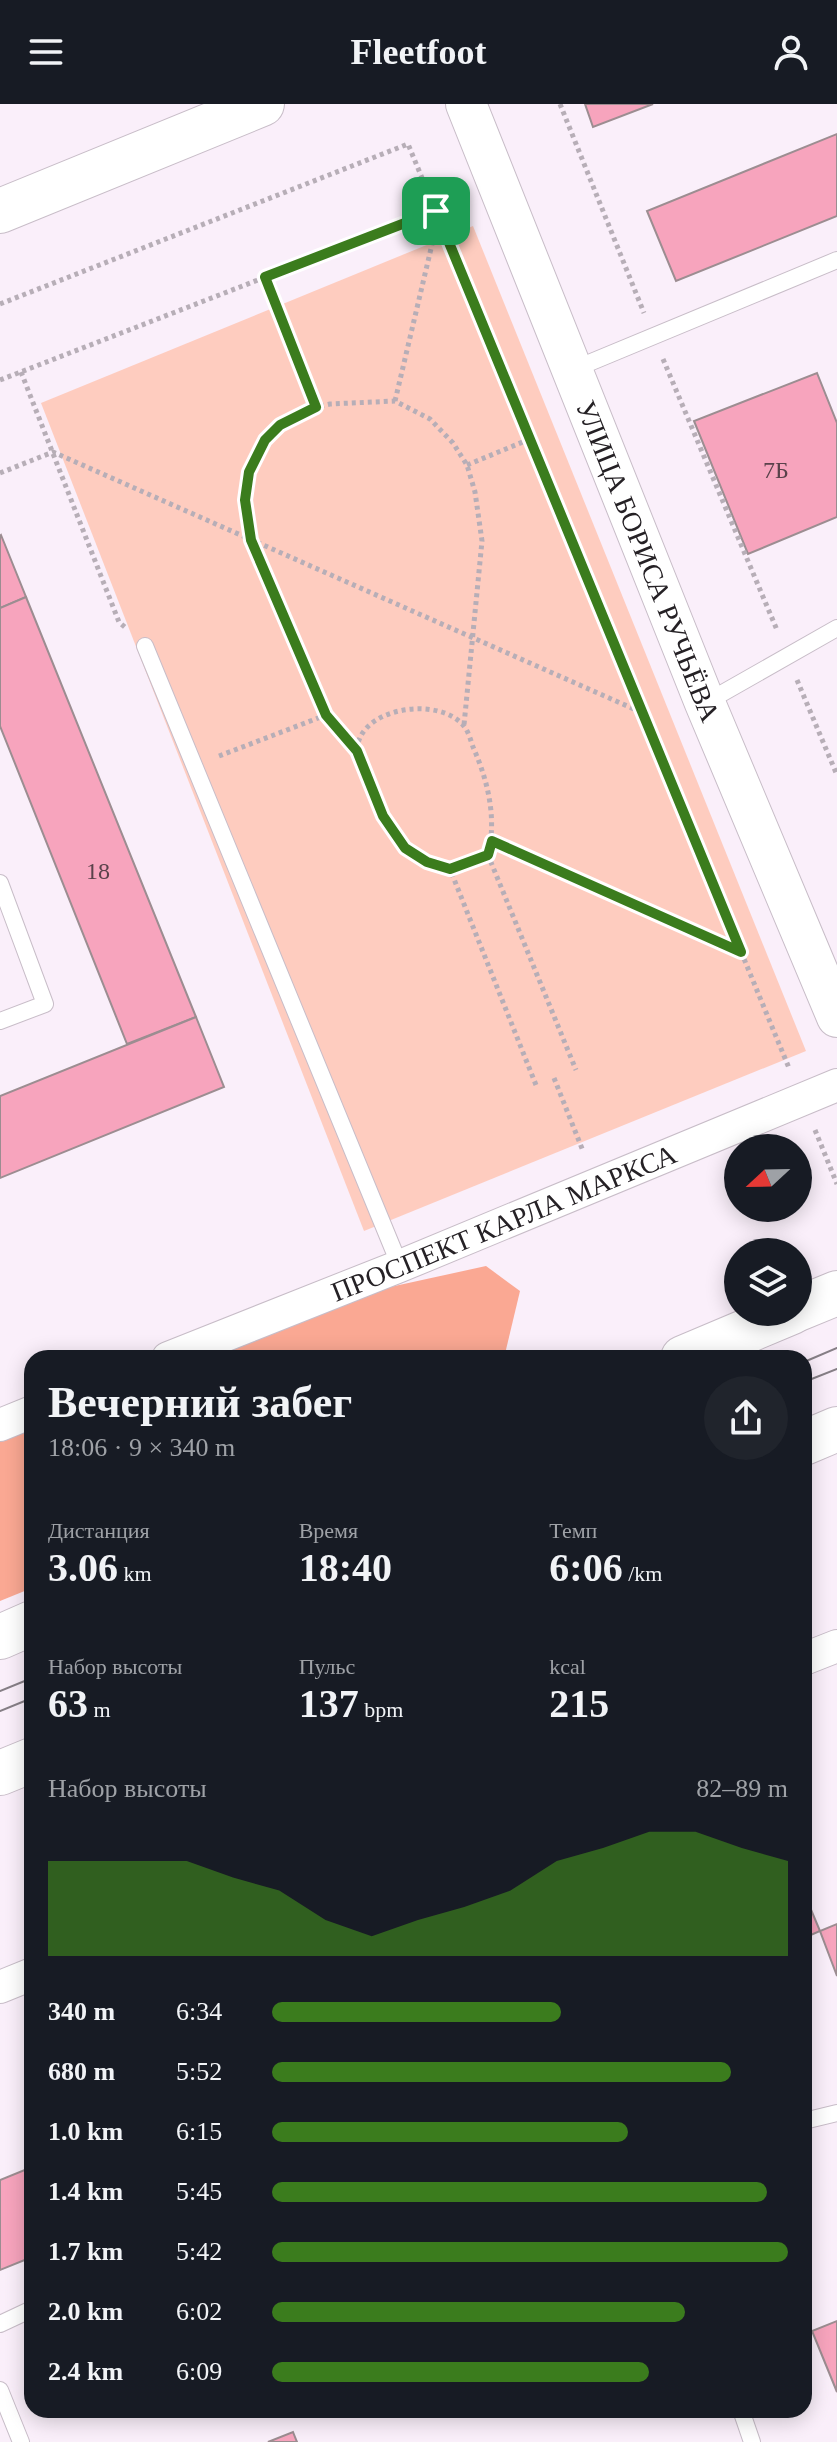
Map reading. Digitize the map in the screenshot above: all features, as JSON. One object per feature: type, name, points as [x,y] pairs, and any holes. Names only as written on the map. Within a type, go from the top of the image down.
[{"type":"main road","points":[[0,211],[262,104]]},
{"type":"main road","points":[[812,1303],[837,1293]]},
{"type":"main road","points":[[702,1350],[759,1326]]},
{"type":"main road","points":[[812,1440],[837,1429]]},
{"type":"main road","points":[[0,1637],[24,1626]]},
{"type":"main road","points":[[0,1773],[24,1763]]},
{"type":"street","name":"УЛИЦА БОРИСА РУЧЬЁВА","points":[[466,104],[705,703],[837,1017]]},
{"type":"street","name":"ПРОСПЕКТ КАРЛА МАРКСА","points":[[188,1350],[837,1085]]},
{"type":"street","points":[[0,1425],[24,1415]]},
{"type":"street","points":[[812,1656],[837,1646]]},
{"type":"street","points":[[0,1987],[24,1977]]},
{"type":"lane","points":[[571,370],[837,260]]},
{"type":"lane","points":[[705,703],[837,628]]},
{"type":"lane","points":[[145,646],[400,1266]]},
{"type":"lane","points":[[0,883],[45,1004],[0,1021]]},
{"type":"lane","points":[[812,2119],[837,2113]]},
{"type":"lane","points":[[0,2324],[24,2313]]},
{"type":"lane","points":[[0,2390],[21,2442]]},
{"type":"lane","points":[[744,2418],[752,2442]]},
{"type":"path","points":[[560,104],[837,775]]},
{"type":"path","points":[[0,304],[408,144],[837,1184]]},
{"type":"path","points":[[0,380],[437,214]]},
{"type":"path","points":[[395,401],[437,214]]},
{"type":"path","points":[[265,277],[316,407]]},
{"type":"path","points":[[21,372],[119,622],[145,646]]},
{"type":"path","points":[[488,855],[450,869],[427,862],[405,848],[383,816],[357,751],[326,715],[251,540],[245,500],[249,472],[265,440],[280,425],[316,407],[395,401],[430,419],[453,443],[467,465],[475,492],[482,541],[464,725],[484,772],[492,817],[492,841],[488,855],[576,1070]]},
{"type":"path","points":[[467,465],[530,439]]},
{"type":"path","points":[[0,473],[53,452],[643,713]]},
{"type":"path","points":[[357,751],[362,733],[396,710],[422,707],[448,714],[464,725]]},
{"type":"path","points":[[195,766],[326,715]]},
{"type":"path","points":[[492,841],[741,952]]},
{"type":"path","points":[[450,869],[536,1085]]},
{"type":"path","points":[[554,1078],[596,1185]]},
{"type":"shaded area","points":[[473,226],[806,1051],[364,1231],[41,403]]},
{"type":"shaded area","points":[[486,1266],[520,1291],[506,1350],[227,1350],[381,1289]]},
{"type":"shaded area","points":[[24,1431],[24,1591],[0,1601],[0,1440]]},
{"type":"building","points":[[585,104],[653,104],[593,127]]},
{"type":"building","points":[[837,134],[837,216],[676,281],[647,211]]},
{"type":"building","points":[[817,373],[837,423],[837,517],[748,554],[694,421]]},
{"type":"building","points":[[0,536],[26,597],[0,608]]},
{"type":"building","points":[[26,597],[196,1017],[127,1044],[0,726],[0,608]]},
{"type":"building","points":[[196,1017],[224,1087],[0,1178],[0,1096]]},
{"type":"building","points":[[812,1912],[820,1931],[812,1934]]},
{"type":"building","points":[[837,1924],[837,1976],[820,1931]]},
{"type":"building","points":[[24,2170],[24,2260],[0,2270],[0,2180]]},
{"type":"building","points":[[837,2321],[837,2392],[812,2331]]},
{"type":"building","points":[[293,2432],[297,2442],[268,2442]]},
{"type":"tram line","points":[[812,1359],[837,1348]]},
{"type":"tram line","points":[[812,1379],[837,1369]]},
{"type":"tram line","points":[[0,1691],[24,1681]]},
{"type":"tram line","points":[[0,1711],[24,1701]]},
{"type":"route","points":[[436,211],[741,952],[492,841],[488,855],[450,869],[427,862],[405,848],[383,816],[357,751],[326,715],[251,540],[245,500],[249,472],[265,440],[280,425],[316,407],[265,277],[436,211]]}]
